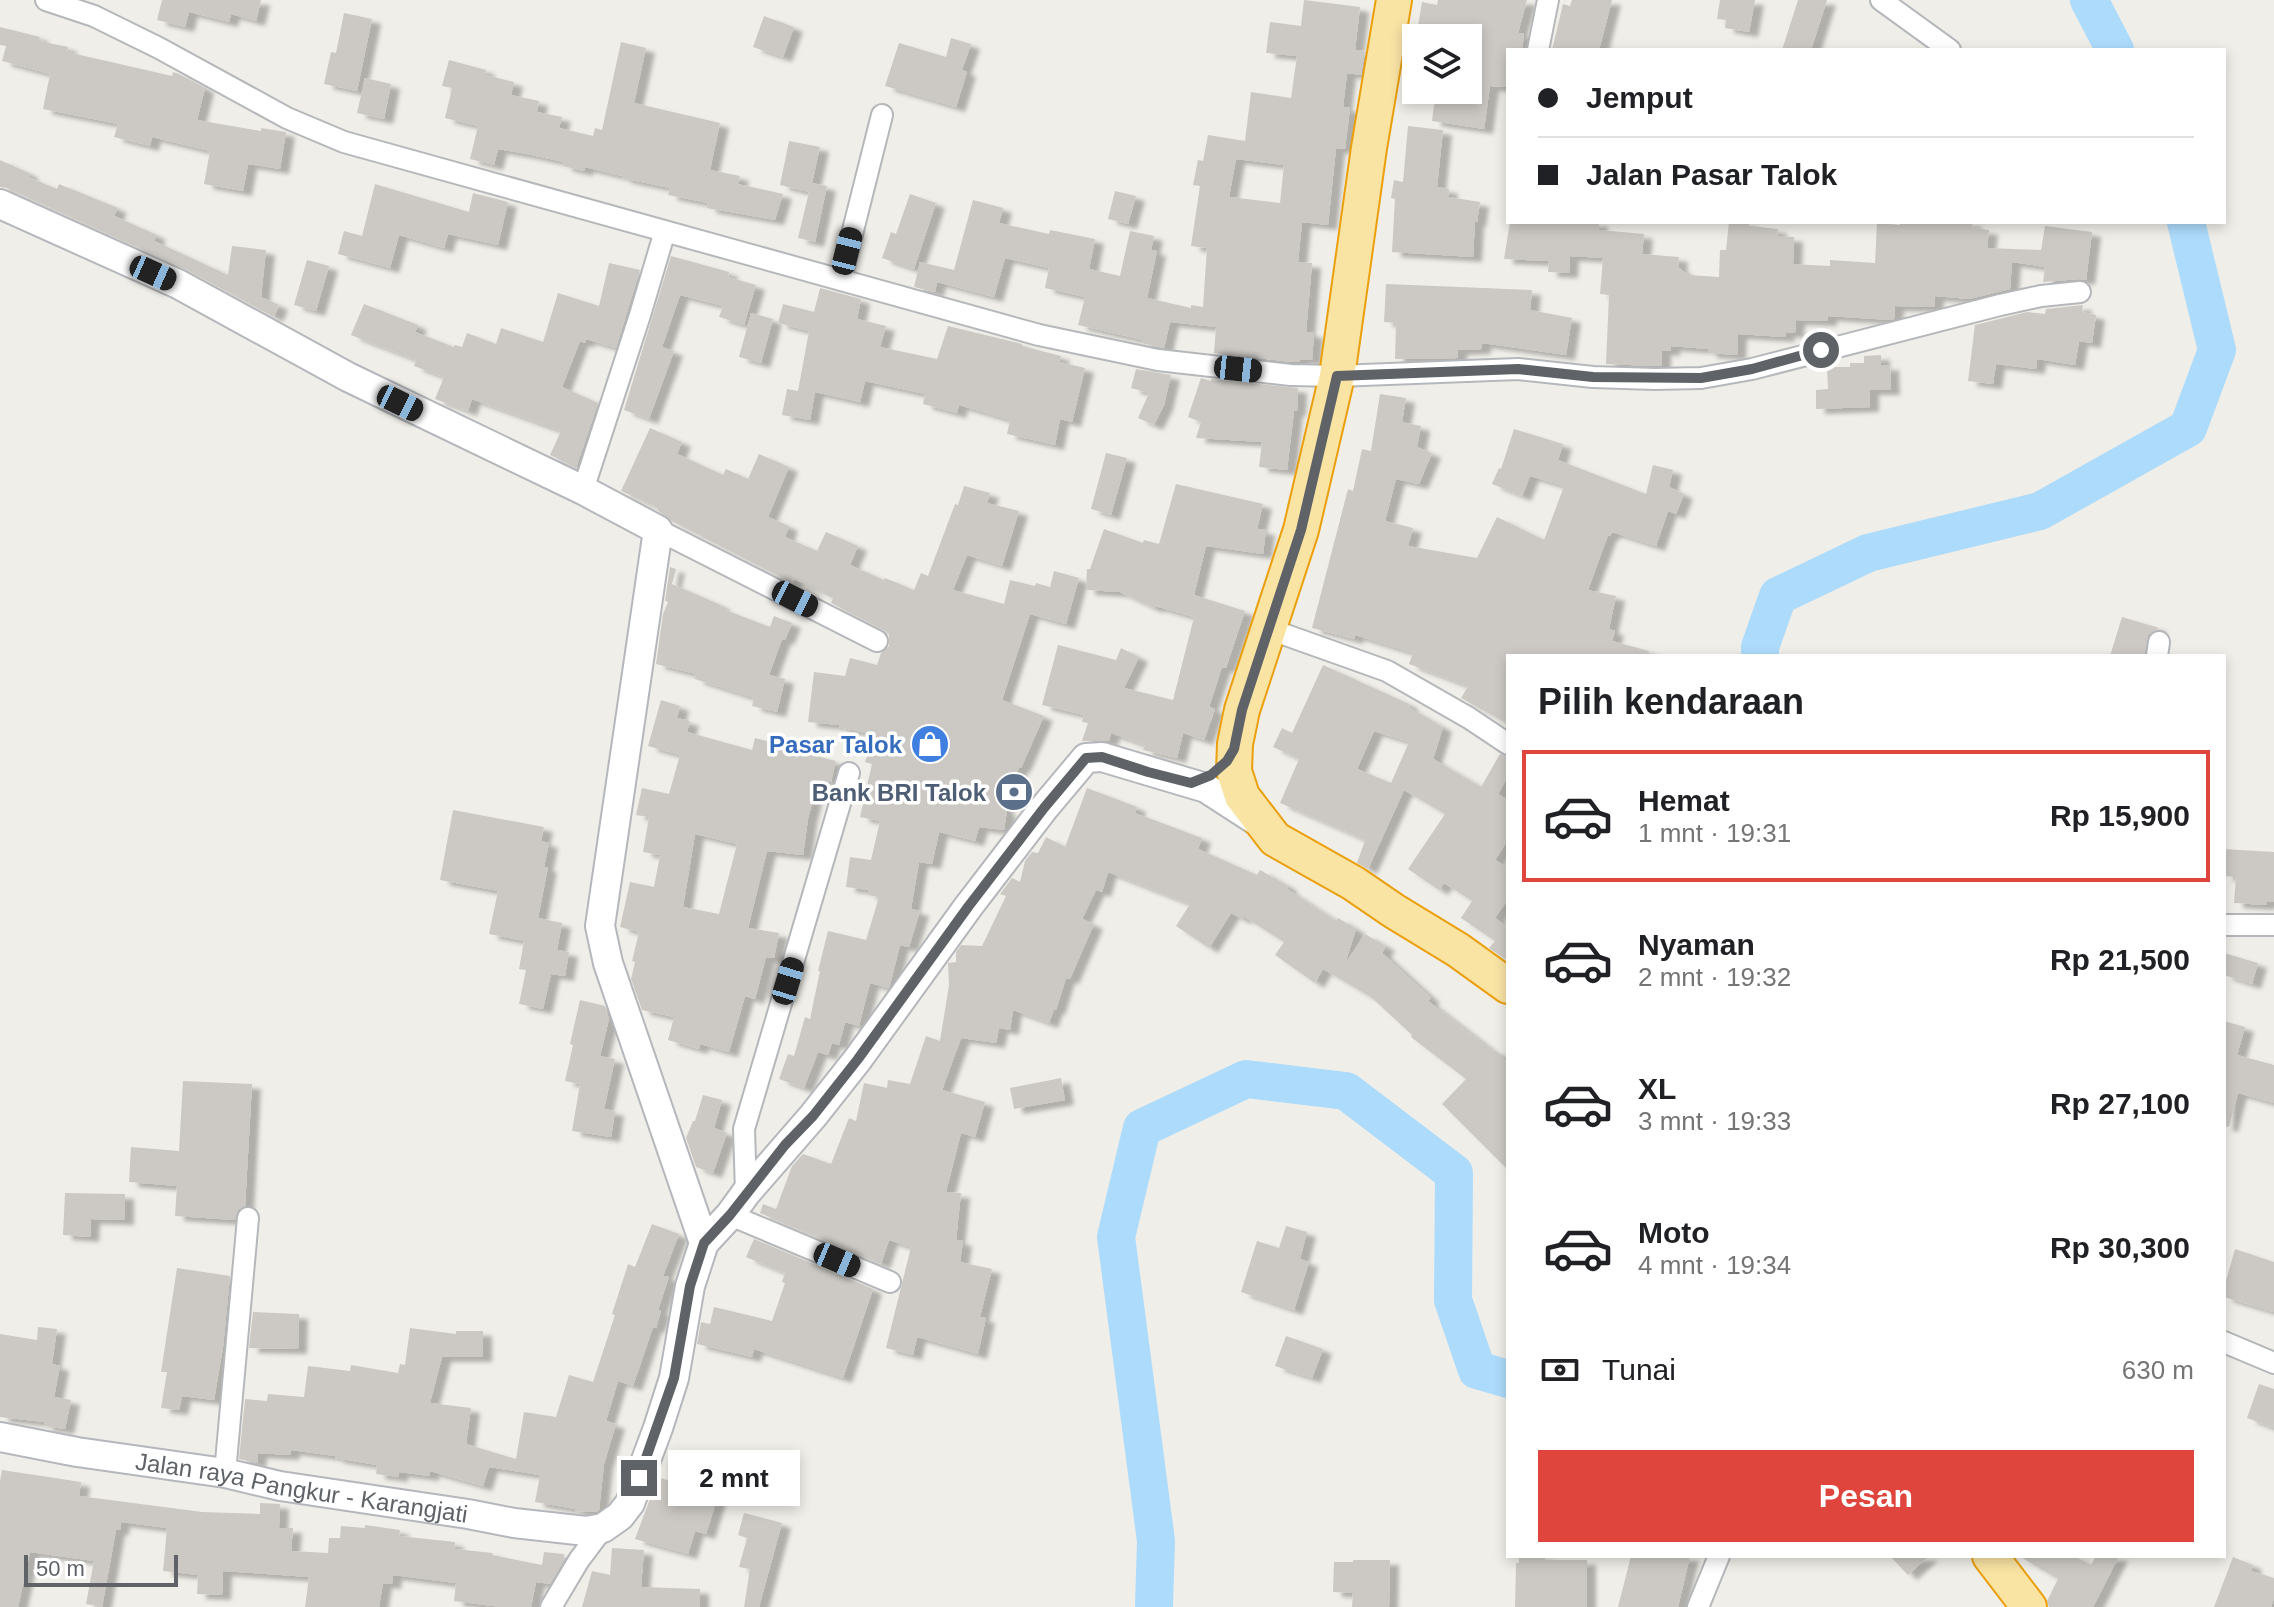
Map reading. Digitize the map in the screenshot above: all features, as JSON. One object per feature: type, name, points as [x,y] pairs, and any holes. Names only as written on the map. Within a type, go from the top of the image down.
[{"type":"highway","points":[[1394,0],[1369,148],[1337,376],[1301,530],[1242,710],[1234,749],[1234,771],[1242,796],[1275,839],[1353,883],[1506,985]]},
{"type":"highway","points":[[1992,1558],[2029,1607]]},
{"type":"main road","points":[[0,204],[178,284],[348,377],[583,490],[658,530],[600,926],[608,963],[704,1243]]},
{"type":"main road","points":[[1191,783],[1203,780],[1221,768],[1234,749]]},
{"type":"main road","points":[[603,1528],[620,1516],[630,1503],[658,1428],[674,1378],[690,1286],[704,1243],[858,1059],[978,894],[1086,758],[1102,757],[1206,788],[1263,825]]},
{"type":"main road","name":"Jalan raya Pangkur - Karangjati","points":[[0,1437],[514,1523],[586,1531],[603,1528]]},
{"type":"street","points":[[46,0],[94,16],[287,118],[344,142],[1039,335],[1173,362],[1291,375],[1518,369],[1593,377],[1701,378],[1752,369],[2000,305],[2080,292]]},
{"type":"street","points":[[1538,48],[1548,0]]},
{"type":"street","points":[[1881,0],[1947,48]]},
{"type":"street","points":[[841,278],[882,115]]},
{"type":"street","points":[[583,490],[665,231]]},
{"type":"street","points":[[658,530],[877,641]]},
{"type":"street","points":[[1269,629],[1387,671],[1506,743]]},
{"type":"street","points":[[849,773],[744,1129],[738,1204],[890,1282]]},
{"type":"street","points":[[2226,925],[2274,925]]},
{"type":"street","points":[[225,1473],[248,1218]]},
{"type":"street","points":[[2226,1343],[2274,1363]]},
{"type":"street","points":[[551,1607],[579,1560],[603,1528]]},
{"type":"street","points":[[1698,1607],[1718,1558]]},
{"type":"building","points":[[162,0],[261,0],[256,21],[231,14],[229,22],[189,12],[185,27],[157,20]]},
{"type":"building","points":[[1304,0],[1360,7],[1355,50],[1365,51],[1361,75],[1347,73],[1343,107],[1350,108],[1345,149],[1336,148],[1328,225],[1302,222],[1298,262],[1312,263],[1306,332],[1314,333],[1312,360],[1292,362],[1214,353],[1216,327],[1170,322],[1164,348],[1078,325],[1085,297],[1045,288],[1049,268],[1005,258],[994,297],[937,282],[935,292],[914,287],[920,262],[954,270],[973,200],[1003,208],[999,223],[1049,234],[1050,230],[1095,239],[1089,269],[1120,276],[1130,231],[1154,236],[1151,250],[1157,251],[1147,298],[1191,308],[1191,305],[1203,307],[1207,248],[1191,246],[1200,186],[1193,185],[1198,160],[1203,161],[1208,135],[1245,141],[1251,92],[1291,98],[1297,56],[1266,53],[1270,22],[1301,26]],"holes":[[[1236,159],[1284,165],[1280,203],[1229,197]]]},
{"type":"building","points":[[1438,0],[1527,0],[1518,33],[1524,34],[1522,48],[1506,48],[1506,87],[1490,86],[1484,129],[1432,121],[1434,104],[1482,104],[1482,24],[1418,24],[1422,2],[1437,5]]},
{"type":"building","points":[[1572,0],[1612,0],[1600,48],[1552,48],[1563,4],[1570,6]]},
{"type":"building","points":[[1720,0],[1755,0],[1749,32],[1725,28],[1726,20],[1717,19]]},
{"type":"building","points":[[1798,0],[1827,0],[1812,48],[1783,48]]},
{"type":"building","points":[[344,13],[372,19],[357,91],[324,84],[331,52],[336,53]]},
{"type":"building","points":[[764,16],[794,27],[783,57],[753,47]]},
{"type":"building","points":[[0,27],[40,37],[39,41],[68,47],[67,52],[172,76],[173,72],[179,74],[205,88],[197,120],[286,132],[280,169],[248,164],[243,191],[204,184],[210,151],[152,137],[150,146],[114,137],[118,124],[43,109],[50,74],[2,61],[6,46],[0,45]]},
{"type":"building","points":[[951,38],[971,44],[962,70],[967,72],[956,107],[885,86],[899,43],[946,57]]},
{"type":"building","points":[[621,42],[646,48],[634,103],[720,123],[710,170],[740,176],[738,184],[783,194],[775,220],[707,208],[708,203],[668,195],[670,188],[585,167],[584,171],[563,166],[564,162],[527,154],[498,149],[494,165],[470,159],[478,126],[445,118],[452,88],[442,86],[449,60],[486,70],[485,75],[514,82],[511,95],[539,101],[537,112],[562,117],[559,128],[593,136],[595,128],[602,130]]},
{"type":"building","points":[[365,78],[391,84],[384,119],[357,113]]},
{"type":"building","points":[[1408,126],[1443,130],[1437,187],[1449,189],[1448,197],[1480,202],[1475,221],[1473,257],[1392,252],[1395,199],[1391,198],[1394,180],[1403,182]]},
{"type":"building","points":[[789,141],[820,147],[812,183],[827,186],[815,242],[798,238],[809,192],[780,185]]},
{"type":"building","points":[[0,160],[29,173],[28,177],[57,189],[59,184],[118,208],[114,216],[157,235],[154,241],[228,275],[232,246],[266,250],[261,297],[279,305],[274,317],[185,269],[0,187]]},
{"type":"building","points":[[375,184],[469,212],[473,193],[508,202],[498,245],[448,234],[444,248],[399,235],[390,268],[338,254],[344,231],[362,236]]},
{"type":"building","points":[[1115,191],[1136,196],[1128,224],[1108,219]]},
{"type":"building","points":[[910,194],[936,203],[914,269],[882,258],[891,232],[896,234]]},
{"type":"building","points":[[1510,224],[1599,224],[1599,230],[1644,234],[1642,254],[1679,257],[1678,267],[1688,275],[1719,277],[1720,250],[1726,250],[1729,224],[1778,229],[1777,236],[1794,237],[1793,264],[1830,266],[1830,260],[1875,263],[1877,224],[1973,224],[1972,228],[1989,230],[1987,248],[2041,250],[2045,226],[2092,232],[2086,280],[2043,282],[2045,267],[2012,262],[2010,289],[1969,299],[1935,296],[1934,307],[1895,306],[1894,319],[1891,320],[1828,316],[1828,321],[1796,320],[1795,333],[1786,332],[1785,337],[1738,334],[1737,355],[1671,346],[1671,351],[1662,350],[1662,366],[1606,364],[1609,295],[1600,294],[1603,258],[1570,256],[1569,273],[1548,272],[1549,261],[1504,259]]},
{"type":"building","points":[[671,256],[729,272],[728,277],[756,285],[744,325],[719,317],[723,306],[680,295],[662,347],[674,351],[649,419],[624,410]]},
{"type":"building","points":[[307,260],[329,266],[316,311],[294,305]]},
{"type":"building","points":[[609,263],[640,270],[616,348],[586,339],[585,343],[580,341],[562,387],[598,403],[576,468],[550,455],[561,431],[472,399],[468,411],[435,399],[444,377],[414,366],[416,360],[351,335],[364,304],[418,325],[415,332],[454,347],[462,347],[467,333],[496,344],[501,328],[543,342],[558,293],[599,306]]},
{"type":"building","points":[[1386,284],[1532,290],[1530,310],[1572,318],[1566,355],[1482,343],[1482,349],[1458,350],[1458,358],[1395,359],[1396,323],[1384,322]]},
{"type":"building","points":[[820,288],[861,299],[857,319],[886,326],[880,347],[937,359],[948,326],[1022,344],[1061,356],[1059,362],[1085,368],[1072,422],[1060,419],[1055,445],[1007,434],[1010,420],[959,405],[957,413],[923,404],[925,394],[865,381],[860,402],[815,392],[810,420],[782,415],[787,389],[798,391],[809,331],[778,323],[783,304],[814,312]]},
{"type":"building","points":[[2083,305],[2082,312],[2096,315],[2092,343],[2079,341],[2075,365],[2037,359],[2036,369],[1996,364],[1993,384],[1968,381],[1975,325],[2027,312],[2045,314],[2046,309]]},
{"type":"building","points":[[751,313],[773,319],[761,363],[739,357]]},
{"type":"building","points":[[1881,355],[1881,366],[1890,365],[1891,390],[1870,390],[1870,407],[1816,409],[1816,390],[1828,389],[1827,367],[1850,367],[1850,363],[1864,363],[1864,356]]},
{"type":"building","points":[[1136,369],[1171,375],[1164,405],[1154,425],[1138,418],[1149,393],[1131,388]]},
{"type":"building","points":[[1201,378],[1298,388],[1287,470],[1259,467],[1262,442],[1196,438],[1201,422],[1188,417]]},
{"type":"building","points":[[1380,394],[1406,398],[1402,422],[1421,426],[1417,447],[1432,453],[1419,484],[1396,479],[1385,521],[1413,528],[1408,546],[1477,558],[1497,517],[1544,540],[1564,486],[1530,476],[1522,496],[1492,484],[1501,469],[1514,429],[1563,444],[1558,460],[1646,494],[1653,465],[1673,470],[1669,487],[1684,494],[1676,514],[1668,511],[1656,546],[1612,532],[1608,535],[1588,590],[1616,596],[1609,629],[1615,631],[1612,641],[1649,651],[1648,654],[1506,654],[1506,723],[1461,698],[1468,686],[1409,664],[1413,653],[1355,635],[1354,639],[1312,628],[1348,489],[1353,491],[1362,449],[1371,451]]},
{"type":"building","points":[[650,428],[682,442],[677,454],[723,475],[726,469],[748,479],[759,454],[789,467],[768,517],[789,526],[785,537],[817,551],[826,532],[858,546],[850,565],[884,580],[914,590],[921,573],[928,576],[964,486],[990,493],[987,503],[1019,511],[1002,566],[967,555],[953,590],[1004,604],[1010,580],[1050,587],[1054,571],[1079,578],[1066,624],[1030,614],[1002,700],[1044,716],[1019,767],[1003,810],[1007,810],[1004,830],[979,827],[975,841],[939,832],[932,864],[919,862],[911,909],[920,911],[909,947],[900,945],[889,988],[870,983],[859,1026],[845,1022],[839,1045],[832,1043],[828,1055],[818,1052],[804,1088],[779,1079],[788,1054],[794,1056],[805,1017],[810,1019],[828,931],[866,940],[879,897],[868,895],[868,890],[846,887],[850,857],[871,860],[880,821],[860,817],[872,764],[865,762],[875,735],[839,725],[808,722],[814,672],[845,676],[850,658],[877,665],[881,653],[889,646],[889,633],[831,603],[833,598],[825,593],[794,579],[792,583],[672,521],[658,508],[621,491]]},
{"type":"building","points":[[1106,453],[1127,458],[1111,515],[1091,509]]},
{"type":"building","points":[[1176,484],[1263,504],[1257,529],[1266,530],[1263,554],[1206,546],[1194,595],[1245,611],[1209,707],[1215,709],[1204,740],[1183,733],[1177,758],[1143,750],[1145,745],[1111,733],[1109,741],[1082,741],[1088,723],[1082,722],[1084,715],[1042,705],[1058,645],[1116,660],[1121,648],[1139,657],[1124,688],[1173,700],[1194,617],[1154,608],[1120,592],[1086,590],[1087,569],[1090,569],[1104,529],[1143,543],[1144,540],[1159,544]]},
{"type":"building","points":[[670,567],[676,569],[672,584],[721,605],[720,608],[770,627],[774,616],[792,623],[785,640],[782,639],[769,675],[785,679],[777,712],[752,706],[754,698],[695,679],[696,674],[656,664],[663,614],[668,602],[665,601]]},
{"type":"building","points":[[2122,617],[2159,628],[2148,635],[2144,654],[2111,654]]},
{"type":"building","points":[[1323,665],[1409,704],[1408,707],[1443,727],[1433,759],[1481,787],[1500,754],[1506,756],[1506,780],[1498,794],[1506,799],[1506,843],[1495,860],[1506,867],[1506,902],[1495,918],[1506,926],[1506,960],[1489,948],[1495,941],[1461,918],[1472,901],[1444,883],[1439,890],[1408,869],[1445,814],[1404,790],[1368,869],[1357,863],[1365,840],[1280,803],[1299,759],[1273,747],[1282,728],[1292,733]],"holes":[[[1374,731],[1409,742],[1391,783],[1357,769]]]},
{"type":"building","points":[[661,700],[680,706],[677,718],[690,721],[687,732],[752,750],[755,738],[836,761],[831,782],[818,779],[803,855],[767,851],[748,928],[779,933],[774,958],[766,957],[755,999],[745,996],[729,1052],[700,1044],[699,1049],[668,1040],[674,1017],[642,1010],[631,979],[639,932],[620,927],[630,882],[654,887],[660,855],[643,852],[649,817],[636,815],[642,788],[669,794],[680,755],[648,746]],"holes":[[[695,834],[737,844],[719,914],[683,907]]]},
{"type":"building","points":[[1087,788],[1137,807],[1135,813],[1202,838],[1198,849],[1257,875],[1260,870],[1336,921],[1338,918],[1356,929],[1345,964],[1365,934],[1386,946],[1382,953],[1431,998],[1428,1001],[1506,1061],[1506,1168],[1442,1104],[1466,1079],[1411,1037],[1371,997],[1323,969],[1315,983],[1275,955],[1284,942],[1243,916],[1242,919],[1231,913],[1209,948],[1176,926],[1190,904],[1108,872],[1102,892],[1096,890],[1082,919],[1094,924],[1070,979],[1066,978],[1049,1023],[1013,1010],[1010,1030],[999,1028],[996,1043],[961,1038],[942,1090],[985,1102],[975,1137],[961,1133],[946,1192],[961,1193],[956,1240],[963,1241],[960,1262],[992,1269],[980,1317],[986,1318],[978,1354],[917,1337],[913,1355],[886,1348],[911,1247],[889,1240],[881,1264],[760,1213],[763,1204],[776,1209],[792,1166],[803,1154],[831,1164],[849,1118],[856,1121],[864,1083],[887,1088],[888,1080],[910,1084],[926,1036],[940,1041],[949,985],[948,963],[956,962],[956,952],[961,945],[982,946],[1006,896],[1000,894],[1012,878],[1020,882],[1025,861],[1032,852],[1038,853],[1046,837],[1065,847]]},
{"type":"building","points":[[453,810],[544,827],[541,841],[549,843],[544,867],[548,867],[538,918],[562,923],[557,950],[569,952],[565,976],[551,974],[543,1009],[519,1004],[526,970],[519,969],[524,941],[489,934],[498,891],[440,880]]},
{"type":"building","points":[[2226,849],[2274,852],[2274,902],[2267,901],[2266,905],[2234,903],[2236,877],[2226,876]]},
{"type":"building","points":[[2226,954],[2258,963],[2252,984],[2226,976]]},
{"type":"building","points":[[580,1000],[605,1006],[609,1019],[600,1056],[615,1059],[604,1109],[615,1111],[611,1137],[572,1131],[580,1084],[565,1081]]},
{"type":"building","points":[[2226,1022],[2245,1027],[2237,1055],[2274,1065],[2274,1103],[2238,1093],[2229,1127],[2226,1126]]},
{"type":"building","points":[[1061,1078],[1065,1100],[1014,1109],[1010,1088]]},
{"type":"building","points":[[183,1081],[252,1084],[245,1206],[238,1210],[235,1220],[175,1216],[177,1186],[129,1182],[131,1147],[179,1151]]},
{"type":"building","points":[[703,1095],[722,1100],[714,1128],[727,1133],[713,1173],[696,1167],[686,1138]]},
{"type":"building","points":[[65,1193],[125,1194],[125,1220],[91,1219],[90,1237],[63,1235]]},
{"type":"building","points":[[652,1224],[679,1234],[663,1276],[669,1277],[658,1310],[661,1311],[656,1328],[653,1327],[633,1386],[618,1381],[606,1421],[616,1424],[604,1464],[599,1510],[596,1512],[575,1511],[535,1502],[540,1475],[489,1467],[483,1486],[430,1471],[430,1476],[399,1472],[399,1477],[376,1474],[377,1465],[291,1450],[290,1455],[258,1453],[257,1463],[239,1459],[245,1399],[267,1401],[268,1394],[304,1397],[308,1366],[350,1371],[351,1365],[398,1373],[400,1364],[405,1365],[410,1328],[456,1334],[456,1331],[483,1331],[483,1357],[442,1357],[430,1403],[471,1408],[466,1444],[516,1459],[524,1412],[556,1417],[569,1375],[593,1382],[628,1264],[635,1267]]},
{"type":"building","points":[[1286,1226],[1307,1232],[1300,1259],[1309,1262],[1294,1310],[1241,1292],[1257,1241],[1279,1248]]},
{"type":"building","points":[[754,1239],[873,1289],[843,1378],[754,1349],[752,1357],[697,1344],[701,1322],[710,1324],[714,1307],[772,1321],[785,1283],[782,1282],[785,1273],[746,1257]]},
{"type":"building","points":[[2235,1249],[2274,1262],[2274,1312],[2226,1298],[2226,1281]]},
{"type":"building","points":[[177,1268],[230,1276],[214,1400],[182,1396],[179,1410],[161,1408],[167,1372],[161,1372]]},
{"type":"building","points":[[253,1312],[299,1314],[298,1349],[249,1348]]},
{"type":"building","points":[[38,1327],[57,1329],[52,1364],[60,1366],[54,1397],[71,1400],[65,1429],[44,1426],[44,1422],[0,1417],[0,1334],[37,1340]]},
{"type":"building","points":[[1286,1336],[1323,1349],[1312,1378],[1275,1366]]},
{"type":"building","points":[[2259,1384],[2274,1389],[2274,1428],[2247,1418]]},
{"type":"building","points":[[2,1470],[81,1482],[79,1496],[202,1512],[260,1514],[260,1503],[280,1504],[279,1528],[293,1528],[291,1551],[328,1553],[329,1538],[340,1538],[341,1526],[365,1528],[365,1525],[400,1530],[399,1536],[455,1542],[454,1549],[493,1553],[542,1565],[544,1552],[564,1554],[563,1562],[550,1584],[536,1582],[531,1607],[454,1601],[456,1583],[393,1575],[392,1584],[383,1583],[379,1607],[305,1607],[309,1577],[223,1571],[222,1595],[197,1594],[198,1575],[163,1571],[167,1528],[121,1522],[120,1530],[116,1530],[102,1607],[86,1604],[94,1561],[30,1552],[18,1607],[0,1607]]},
{"type":"building","points":[[658,1477],[701,1491],[705,1478],[722,1483],[706,1534],[695,1531],[688,1554],[635,1539]]},
{"type":"building","points":[[744,1513],[782,1523],[759,1607],[744,1607],[750,1569],[739,1567],[747,1538],[738,1535]]},
{"type":"building","points":[[612,1548],[644,1550],[641,1587],[700,1589],[700,1607],[582,1607],[592,1571],[610,1575]]},
{"type":"building","points":[[2233,1557],[2253,1565],[2251,1571],[2274,1578],[2271,1607],[2214,1607]]},
{"type":"building","points":[[1519,1558],[1587,1560],[1587,1607],[1515,1607],[1516,1563],[1519,1563]]},
{"type":"building","points":[[1630,1558],[1690,1558],[1678,1607],[1618,1607]]},
{"type":"building","points":[[1892,1558],[1927,1558],[1908,1575]]},
{"type":"building","points":[[2022,1558],[2078,1558],[2091,1565],[2095,1558],[2118,1558],[2093,1607],[2049,1607],[2047,1601],[2058,1579]]},
{"type":"building","points":[[1390,1560],[1389,1607],[1352,1607],[1353,1593],[1333,1592],[1334,1562]]},
{"type":"waterway","points":[[2089,0],[2114,48]]},
{"type":"waterway","points":[[1760,654],[1778,596],[1868,553],[2040,511],[2188,428],[2217,350],[2186,224]]},
{"type":"waterway","points":[[1154,1607],[1156,1541],[1116,1237],[1142,1128],[1246,1079],[1346,1091],[1454,1173],[1453,1300],[1477,1370],[1506,1378]]},
{"type":"place","name":"Pasar Talok","points":[[930,744]]},
{"type":"place","name":"Bank BRI Talok","points":[[1014,792]]},
{"type":"route","points":[[639,1478],[674,1378],[690,1286],[704,1243],[858,1059],[1044,808],[1086,758],[1102,757],[1191,783],[1203,780],[1227,761],[1234,749],[1242,710],[1301,530],[1337,376],[1518,369],[1593,377],[1701,378],[1752,369],[1821,350]]}]
